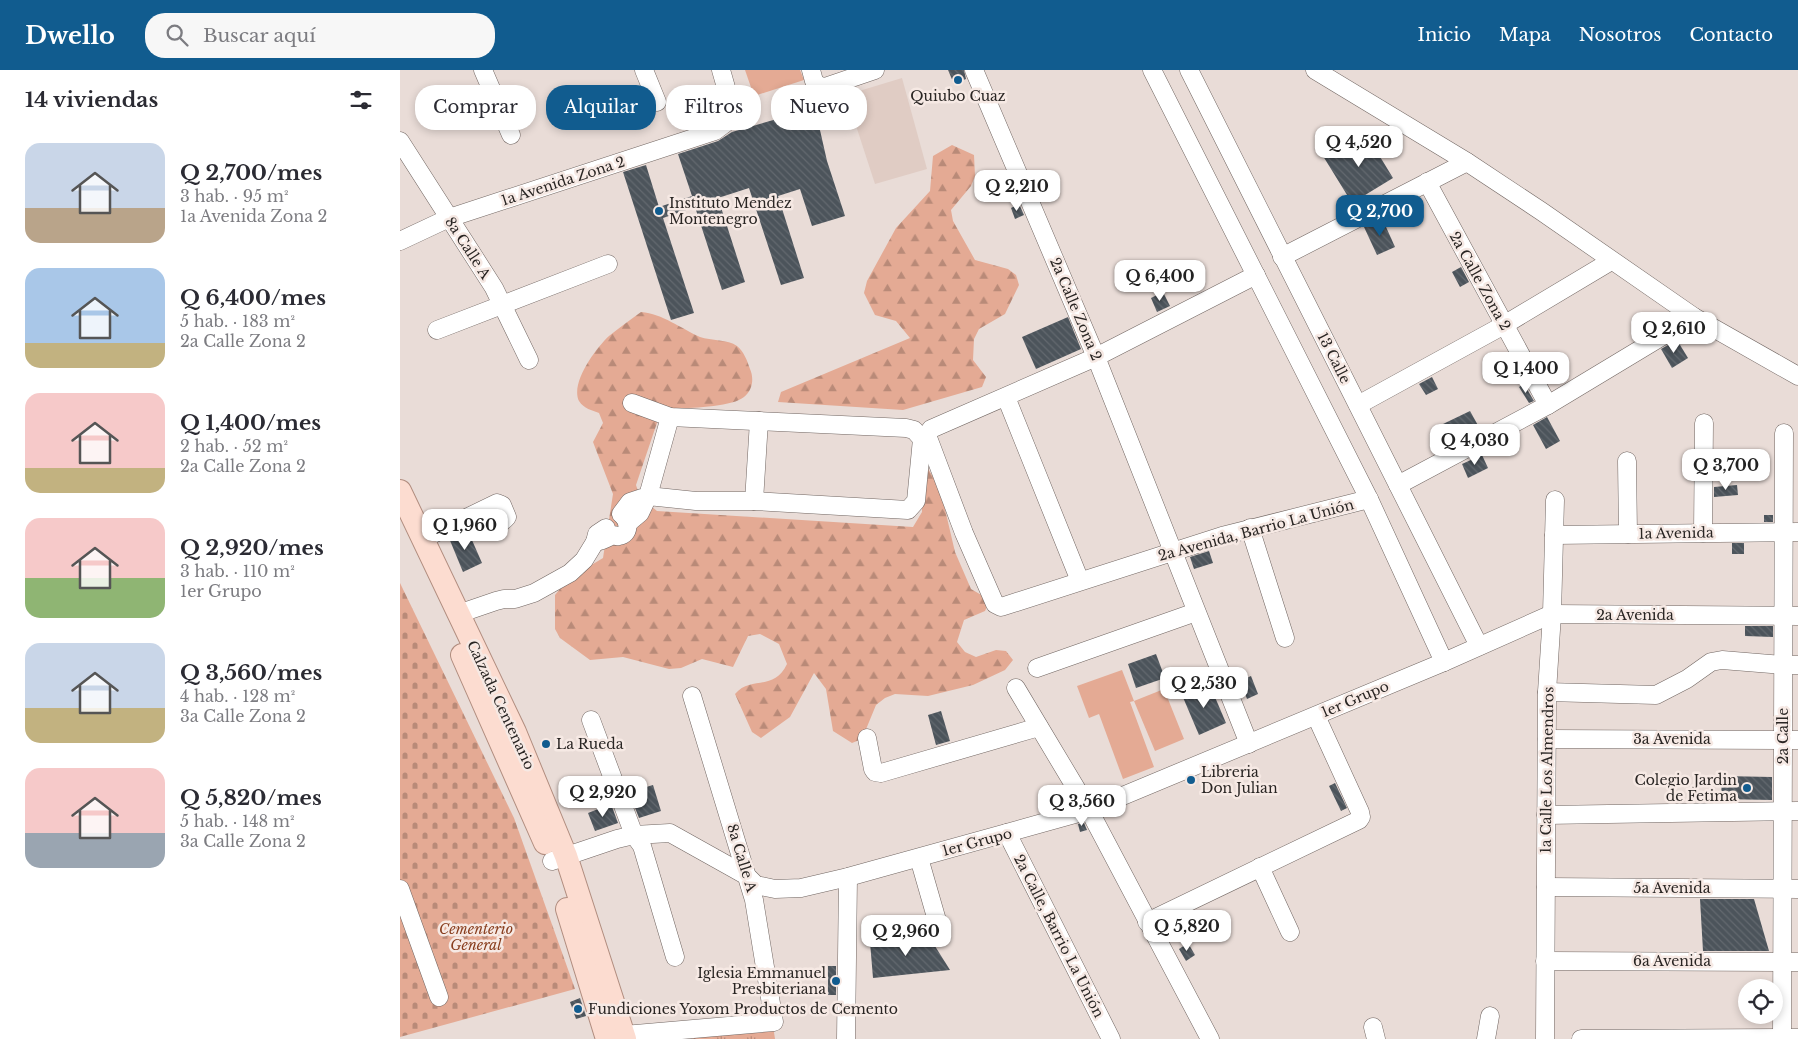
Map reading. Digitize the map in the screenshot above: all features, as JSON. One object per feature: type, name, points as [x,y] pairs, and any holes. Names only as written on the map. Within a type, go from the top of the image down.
[{"type":"main road","name":"Calzada Centenario","points":[[400,491],[515,732],[559,858],[613,1038]]},
{"type":"main road","name":"Calzada Centenario","points":[[400,523],[428,578],[559,858]]},
{"type":"street","points":[[483,70],[510,134]]},
{"type":"street","points":[[644,70],[657,102]]},
{"type":"street","name":"1a Avenida Zona 2","points":[[400,241],[448,218],[715,131],[727,122],[733,112],[720,70]]},
{"type":"street","points":[[811,70],[814,81],[819,86],[825,87],[875,70]]},
{"type":"street","name":"2a Calle Zona 2","points":[[974,70],[1096,357],[1249,744]]},
{"type":"street","points":[[1152,70],[1369,500]]},
{"type":"street","name":"13 Calle","points":[[1189,70],[1479,646]]},
{"type":"street","points":[[1315,70],[1467,162],[1694,317],[1798,376]]},
{"type":"street","name":"8a Calle A","points":[[400,141],[494,288],[529,360]]},
{"type":"street","points":[[1282,257],[1467,162]]},
{"type":"street","name":"2a Calle Zona 2","points":[[1427,182],[1548,405]]},
{"type":"street","points":[[1358,405],[1504,325],[1611,261]]},
{"type":"street","points":[[437,330],[608,264]]},
{"type":"street","points":[[1080,581],[1006,397],[1096,357],[1256,275]]},
{"type":"street","points":[[1398,485],[1548,405],[1694,317]]},
{"type":"street","name":"2a Avenida, Barrio La Unión","points":[[1006,397],[931,429],[928,435],[964,532],[998,607],[1250,528],[1369,500],[1444,662]]},
{"type":"street","points":[[458,614],[504,599],[515,599],[534,594],[570,573],[584,560],[595,542],[597,534],[610,531],[606,521],[610,516],[615,514],[625,519],[630,502],[648,496],[696,501],[754,501],[908,510],[916,501],[922,439],[914,430],[906,428],[670,417],[632,403]]},
{"type":"street","points":[[648,496],[670,417]]},
{"type":"street","points":[[754,501],[759,421]]},
{"type":"street","points":[[1703,533],[1704,423]]},
{"type":"street","name":"2a Calle","points":[[1784,434],[1791,532],[1791,811],[1788,1038]]},
{"type":"street","points":[[1627,461],[1628,534]]},
{"type":"street","name":"1a Calle Los Almendros","points":[[1544,1039],[1547,692],[1552,614],[1555,500]]},
{"type":"street","points":[[423,539],[461,520],[467,519]]},
{"type":"street","points":[[1250,528],[1285,638]]},
{"type":"street","name":"1a Avenida","points":[[1554,535],[1791,532]]},
{"type":"street","points":[[469,637],[487,604]]},
{"type":"street","points":[[1037,668],[1196,612]]},
{"type":"street","name":"2a Avenida","points":[[1479,646],[1552,614],[1791,616]]},
{"type":"street","name":"1er Grupo","points":[[559,858],[634,835],[670,833],[747,876],[756,885],[775,889],[801,888],[920,858],[1088,810],[1316,716],[1479,646]]},
{"type":"street","points":[[1547,692],[1656,695],[1687,679],[1711,662],[1722,660],[1791,665]]},
{"type":"street","points":[[1016,688],[1088,810],[1210,1039]]},
{"type":"street","name":"8a Calle A","points":[[613,1038],[772,1024],[774,1022],[754,900],[692,696]]},
{"type":"street","points":[[1147,922],[1359,820],[1361,817],[1360,812],[1316,716]]},
{"type":"street","points":[[591,720],[634,835],[642,846],[675,957]]},
{"type":"street","points":[[867,738],[873,769],[875,772],[881,773],[1039,728]]},
{"type":"street","name":"3a Avenida","points":[[1547,738],[1791,740]]},
{"type":"street","points":[[1546,815],[1791,811]]},
{"type":"street","name":"2a Calle, Barrio La Unión","points":[[1007,834],[1111,1039]]},
{"type":"street","points":[[920,858],[938,924]]},
{"type":"street","points":[[1260,867],[1290,932]]},
{"type":"street","points":[[846,1039],[848,877]]},
{"type":"street","name":"5a Avenida","points":[[1546,888],[1790,889]]},
{"type":"street","points":[[400,889],[439,997]]},
{"type":"street","name":"6a Avenida","points":[[1545,962],[1790,961]]},
{"type":"street","points":[[1486,1039],[1490,1016]]},
{"type":"street","points":[[1581,1039],[1788,1038]]},
{"type":"shaded area","points":[[902,78],[927,169],[875,184],[857,130],[867,130],[867,89]]},
{"type":"green space","points":[[745,70],[800,70],[804,80],[788,85],[771,85],[771,91],[761,94],[761,85],[750,85]]},
{"type":"green space","points":[[952,145],[974,155],[975,176],[971,186],[951,210],[953,221],[975,260],[1008,269],[1016,275],[1019,285],[1005,314],[979,329],[974,339],[973,360],[986,377],[982,387],[903,410],[778,402],[781,392],[910,338],[896,321],[875,315],[864,293],[867,281],[896,228],[930,191],[933,156]]},
{"type":"green space","points":[[641,312],[657,315],[700,337],[729,342],[737,346],[746,359],[752,380],[751,387],[744,397],[728,404],[704,407],[662,408],[636,485],[640,497],[657,511],[913,527],[922,512],[922,459],[940,488],[955,552],[971,589],[990,600],[985,611],[964,620],[957,642],[965,652],[976,657],[996,650],[1006,651],[1013,660],[1005,670],[973,685],[928,696],[895,694],[885,698],[876,705],[862,739],[852,743],[833,731],[826,689],[814,673],[790,717],[761,738],[752,732],[735,694],[741,688],[748,685],[776,678],[782,673],[787,664],[779,644],[760,634],[748,636],[733,667],[702,659],[681,668],[669,669],[623,657],[590,660],[560,638],[555,629],[555,595],[568,579],[603,558],[613,494],[593,442],[603,423],[599,413],[586,408],[579,401],[577,394],[578,385],[591,357],[609,336]]},
{"type":"green space","name":"Cementerio General","points":[[400,583],[514,818],[575,989],[400,1037]]},
{"type":"green space","points":[[1122,670],[1134,701],[1130,702],[1154,767],[1123,779],[1099,714],[1089,718],[1077,686]]},
{"type":"green space","points":[[1164,689],[1184,739],[1155,751],[1134,701]]},
{"type":"green space","points":[[773,1026],[775,1039],[688,1039]]},
{"type":"building","name":"Quiubo Cuaz","points":[[948,70],[964,70],[966,79],[954,84]]},
{"type":"building","name":"Instituto Mendez Montenegro","points":[[771,121],[771,130],[820,130],[827,161],[845,216],[812,226],[800,189],[778,196],[804,278],[781,285],[749,188],[718,198],[745,282],[722,290],[695,207],[663,218],[694,313],[671,320],[623,172],[646,165],[659,207],[692,196],[678,154],[718,141],[739,130],[761,130],[761,124]]},
{"type":"building","points":[[1365,132],[1393,178],[1352,203],[1323,156],[1332,151],[1335,155],[1352,144],[1350,141]]},
{"type":"building","points":[[1019,204],[1024,215],[1015,219],[1011,208]]},
{"type":"building","points":[[1382,218],[1395,247],[1377,255],[1364,227]]},
{"type":"building","points":[[1461,267],[1469,282],[1460,287],[1452,272]]},
{"type":"building","points":[[1163,292],[1170,306],[1157,312],[1151,298]]},
{"type":"building","points":[[1068,317],[1081,349],[1036,369],[1022,337]]},
{"type":"building","points":[[1677,340],[1688,358],[1672,368],[1661,349]]},
{"type":"building","points":[[1432,377],[1438,389],[1426,395],[1419,384]]},
{"type":"building","points":[[1524,384],[1534,401],[1529,403],[1519,387]]},
{"type":"building","points":[[1470,411],[1480,429],[1453,444],[1443,424]]},
{"type":"building","points":[[1547,417],[1560,441],[1546,449],[1533,425]]},
{"type":"building","points":[[1482,455],[1488,468],[1468,478],[1462,464]]},
{"type":"building","points":[[1737,485],[1738,495],[1714,497],[1714,487]]},
{"type":"building","points":[[1764,515],[1773,515],[1773,522],[1764,522]]},
{"type":"building","points":[[466,530],[482,563],[463,572],[449,538]]},
{"type":"building","points":[[1732,543],[1744,543],[1744,554],[1732,554]]},
{"type":"building","points":[[1209,551],[1213,563],[1194,569],[1190,557]]},
{"type":"building","points":[[1745,626],[1773,626],[1773,637],[1745,636]]},
{"type":"building","points":[[1156,654],[1165,678],[1136,688],[1128,664]]},
{"type":"building","points":[[1251,676],[1258,694],[1247,699],[1240,681]]},
{"type":"building","points":[[1209,683],[1226,723],[1199,735],[1182,695]]},
{"type":"building","points":[[941,711],[950,741],[936,745],[928,715]]},
{"type":"building","name":"Colegio Jardin de Fetima","points":[[1722,776],[1772,777],[1772,800],[1721,799]]},
{"type":"building","points":[[1335,783],[1347,808],[1341,811],[1329,786]]},
{"type":"building","points":[[653,785],[661,811],[639,818],[629,792]]},
{"type":"building","points":[[1061,785],[1070,799],[1062,801],[1057,786]]},
{"type":"building","points":[[611,804],[618,823],[595,831],[588,813]]},
{"type":"building","points":[[1084,823],[1087,830],[1080,832],[1078,824]]},
{"type":"building","points":[[1700,899],[1754,899],[1769,951],[1703,951]]},
{"type":"building","points":[[928,935],[950,970],[873,978],[870,942]]},
{"type":"building","points":[[1188,943],[1195,955],[1186,961],[1179,949]]},
{"type":"building","points":[[828,966],[836,966],[836,995],[828,995]]},
{"type":"building","name":"Fundiciones Yoxom Productos de Cemento","points":[[580,998],[586,1016],[576,1019],[570,1002]]},
{"type":"place","name":"Quiubo Cuaz","points":[[958,80]]},
{"type":"place","name":"Instituto Mendez Montenegro","points":[[659,211]]},
{"type":"place","name":"La Rueda","points":[[546,744]]},
{"type":"place","name":"Libreria Don Julian","points":[[1191,780]]},
{"type":"place","name":"Colegio Jardin de Fetima","points":[[1747,788]]},
{"type":"place","name":"Iglesia Emmanuel Presbiteriana","points":[[836,981]]},
{"type":"place","name":"Fundiciones Yoxom Productos de Cemento","points":[[578,1009]]}]
